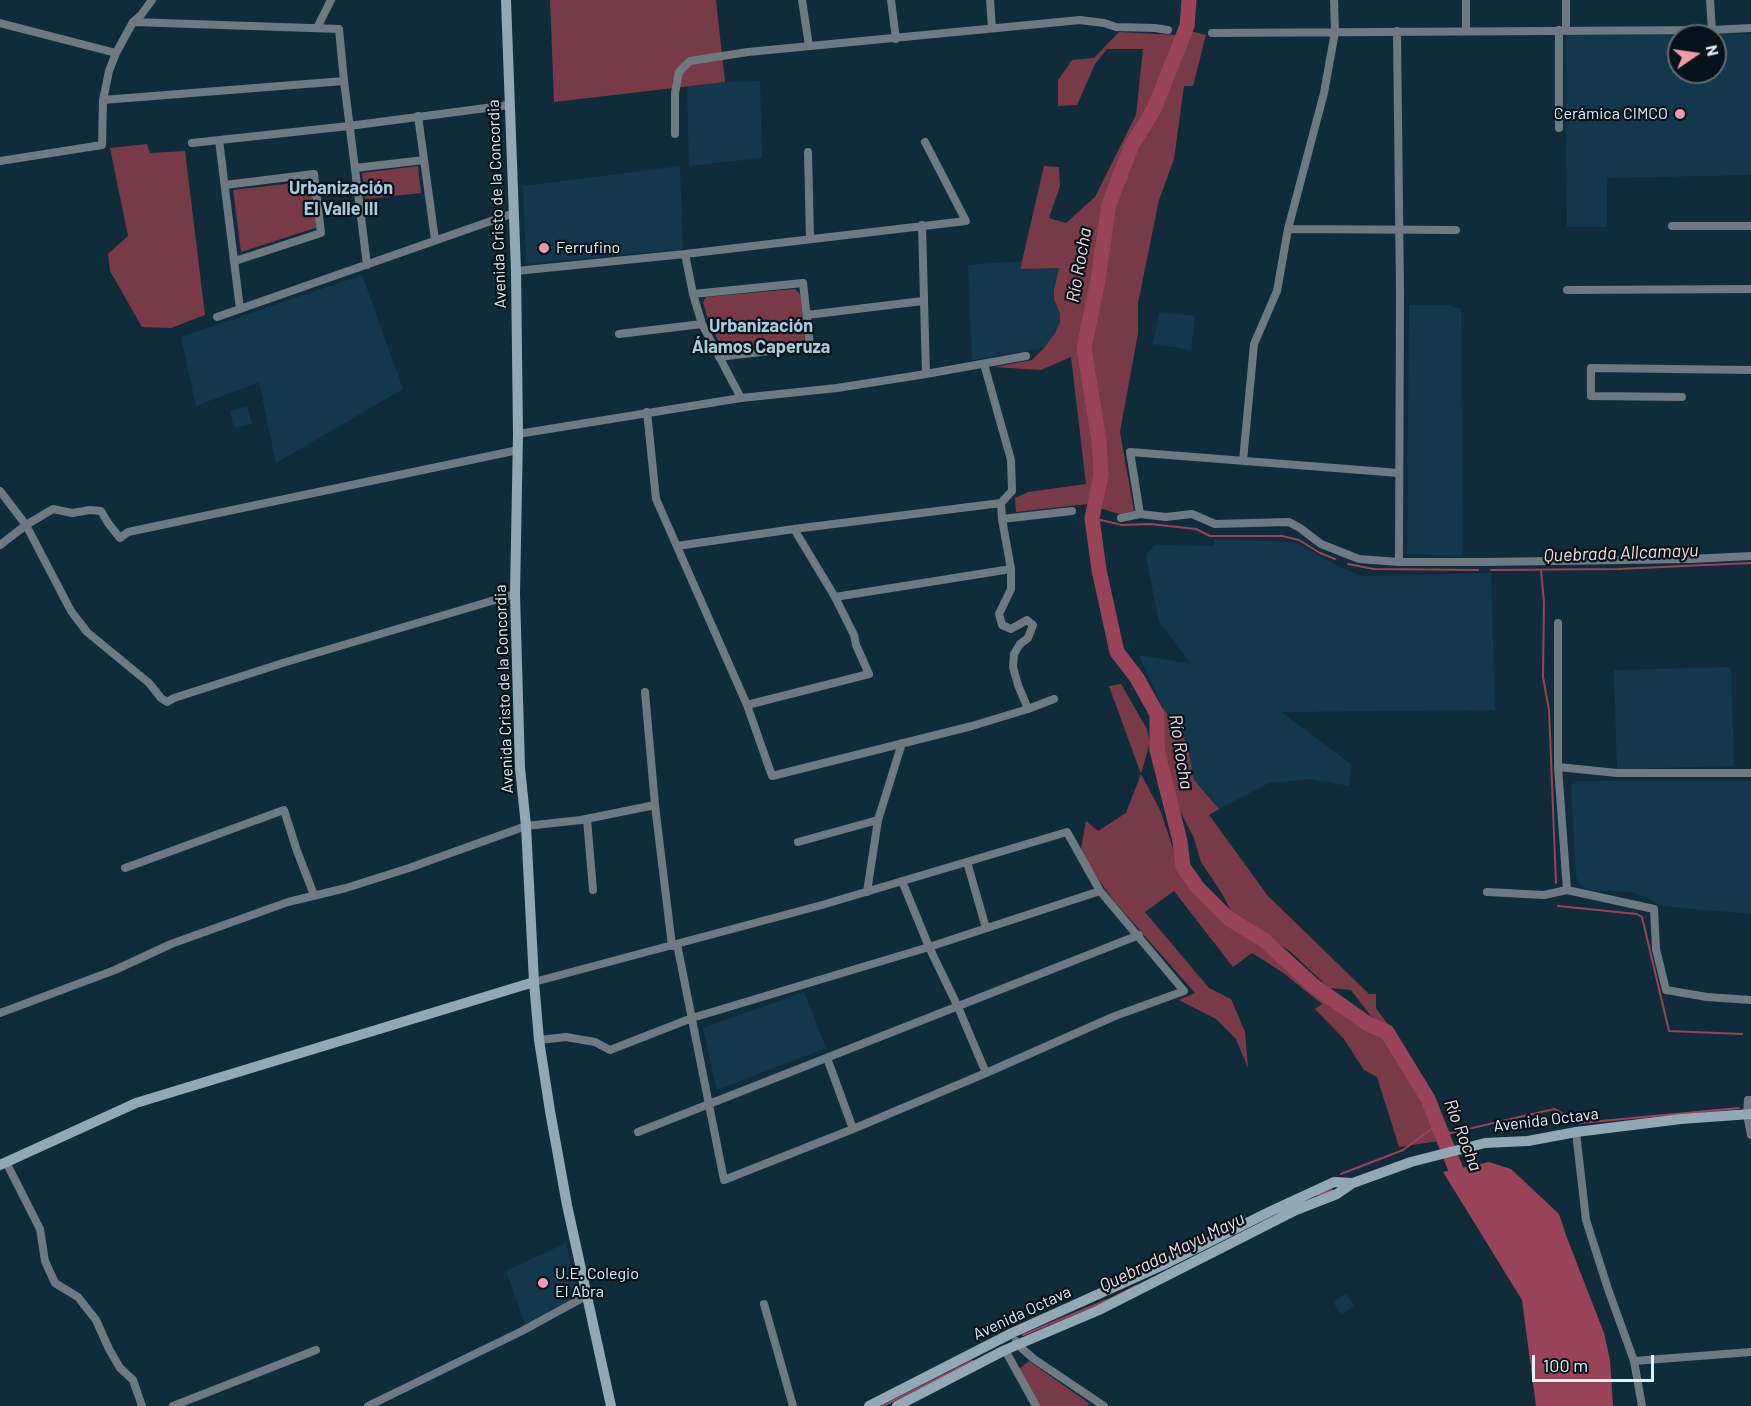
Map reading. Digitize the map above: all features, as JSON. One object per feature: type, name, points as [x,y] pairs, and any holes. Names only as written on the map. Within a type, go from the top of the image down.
[{"type":"main road","name":"Avenida Cristo de la Concordia","points":[[506,0],[516,271],[518,450],[515,594],[520,768],[526,826],[534,982],[539,1040],[565,1194],[611,1406]]},
{"type":"main road","points":[[3,1163],[136,1103],[534,982]]},
{"type":"main road","name":"Avenida Octava","points":[[897,1406],[1005,1350],[1110,1304],[1296,1210],[1336,1194],[1353,1183],[1411,1162],[1485,1143],[1528,1141],[1576,1132],[1681,1119],[1749,1114]]},
{"type":"main road","name":"Avenida Octava","points":[[869,1406],[1012,1333],[1163,1265],[1334,1182],[1353,1183]]},
{"type":"street","points":[[0,161],[102,145],[103,100],[109,71],[133,22],[152,0]]},
{"type":"street","points":[[316,28],[332,0]]},
{"type":"street","points":[[802,0],[808,46]]},
{"type":"street","points":[[891,0],[896,39]]},
{"type":"street","points":[[990,0],[992,28]]},
{"type":"street","points":[[1243,461],[1254,345],[1277,291],[1288,229],[1323,93],[1335,32],[1334,0]]},
{"type":"street","points":[[1466,0],[1466,31]]},
{"type":"street","points":[[1559,128],[1566,0]]},
{"type":"street","points":[[1710,0],[1712,24]]},
{"type":"street","points":[[675,134],[675,93],[679,72],[690,61],[748,52],[1080,21],[1104,23],[1116,27],[1168,30]]},
{"type":"street","points":[[133,22],[339,29],[366,265]]},
{"type":"street","points":[[0,23],[116,54]]},
{"type":"street","points":[[1727,29],[1751,28]]},
{"type":"street","points":[[1212,33],[1667,30]]},
{"type":"street","points":[[1397,31],[1399,562]]},
{"type":"street","points":[[103,100],[344,81]]},
{"type":"street","points":[[192,143],[350,126],[509,105]]},
{"type":"street","points":[[418,116],[435,240]]},
{"type":"street","points":[[219,140],[240,309]]},
{"type":"street","points":[[516,271],[686,254],[966,221],[925,142]]},
{"type":"street","points":[[808,152],[810,239]]},
{"type":"street","points":[[355,168],[424,160]]},
{"type":"street","points":[[225,185],[314,174],[321,233],[235,261]]},
{"type":"street","points":[[217,317],[514,213]]},
{"type":"street","points":[[922,225],[926,374]]},
{"type":"street","points":[[1672,226],[1751,226]]},
{"type":"street","points":[[1288,229],[1456,230]]},
{"type":"street","points":[[686,254],[693,294],[702,324],[741,398]]},
{"type":"street","points":[[693,294],[803,283],[810,346],[719,357]]},
{"type":"street","points":[[1567,290],[1751,289]]},
{"type":"street","points":[[807,315],[923,301]]},
{"type":"street","points":[[619,334],[702,324]]},
{"type":"street","points":[[518,434],[741,398],[837,388],[1026,356]]},
{"type":"street","points":[[677,546],[794,528],[1001,502],[1012,491],[1011,460],[984,364]]},
{"type":"street","points":[[1682,397],[1591,396],[1591,368],[1751,370]]},
{"type":"street","points":[[647,412],[656,499],[747,705],[772,776],[972,726],[1054,699]]},
{"type":"street","points":[[0,545],[26,525],[53,509],[72,513],[101,511],[120,538],[128,532],[518,450]]},
{"type":"street","points":[[1140,514],[1130,452],[1399,473]]},
{"type":"street","points":[[0,491],[26,525],[71,611],[87,632],[150,683],[161,698],[167,702],[285,663],[515,594]]},
{"type":"street","points":[[1001,502],[1011,569],[1011,589],[999,614],[1002,626],[1011,628],[1027,620],[1033,625],[1028,638],[1020,644],[1014,654],[1013,667],[1028,709]]},
{"type":"street","points":[[1002,519],[1072,511]]},
{"type":"street","points":[[1121,519],[1140,514],[1166,517],[1192,514],[1215,524],[1289,522],[1321,544],[1359,559],[1399,562],[1751,556]]},
{"type":"street","points":[[747,705],[869,675],[854,635],[835,597],[794,528]]},
{"type":"street","points":[[835,597],[1011,569]]},
{"type":"street","points":[[1558,623],[1558,768],[1567,890]]},
{"type":"street","points":[[534,982],[675,945],[822,905],[1067,832],[1100,891],[1184,991],[1115,1016],[853,1129],[724,1180],[710,1103],[675,945],[655,805],[645,692]]},
{"type":"street","points":[[867,892],[878,820],[902,743]]},
{"type":"street","points":[[1558,768],[1617,773],[1751,773]]},
{"type":"street","points":[[0,1013],[115,970],[171,944],[288,902],[346,888],[409,868],[526,826],[587,819],[655,805]]},
{"type":"street","points":[[125,868],[284,810],[314,895]]},
{"type":"street","points":[[587,819],[593,890]]},
{"type":"street","points":[[798,842],[878,820]]},
{"type":"street","points":[[967,862],[986,928]]},
{"type":"street","points":[[902,881],[986,1073]]},
{"type":"street","points":[[1488,892],[1544,895],[1567,890],[1654,909],[1656,949],[1666,990],[1707,997],[1751,1000]]},
{"type":"street","points":[[539,1040],[566,1037],[596,1042],[610,1050],[692,1018],[929,947],[1100,891]]},
{"type":"street","points":[[638,1132],[1139,935]]},
{"type":"street","points":[[828,1059],[853,1129]]},
{"type":"street","points":[[1751,1100],[1748,1100],[1751,1135]]},
{"type":"street","points":[[1576,1132],[1587,1220],[1608,1289],[1634,1360],[1642,1406]]},
{"type":"street","points":[[3,1163],[40,1229],[45,1261],[54,1283],[78,1297],[96,1320],[120,1368],[134,1380],[142,1406]]},
{"type":"street","points":[[368,1406],[522,1331],[586,1296]]},
{"type":"street","points":[[765,1304],[793,1406]]},
{"type":"street","points":[[1012,1333],[1018,1345],[1034,1359],[1104,1406]]},
{"type":"street","points":[[173,1406],[316,1350]]},
{"type":"street","points":[[1005,1350],[1036,1406]]},
{"type":"street","points":[[1634,1360],[1751,1352]]},
{"type":"shaded area","points":[[550,0],[716,0],[725,82],[554,102]]},
{"type":"shaded area","points":[[1190,31],[1206,35],[1193,86],[1184,86],[1174,159],[1159,200],[1138,303],[1138,333],[1120,432],[1134,511],[1119,514],[1099,508],[1105,472],[1088,346],[1113,207],[1134,148],[1156,116]]},
{"type":"shaded area","points":[[1119,32],[1176,35],[1144,117],[1128,140],[1104,201],[1079,350],[1095,456],[1095,476],[1088,504],[1016,512],[1015,498],[1028,492],[1086,484],[1071,357],[1041,370],[994,367],[1032,360],[1044,348],[1060,322],[1060,314],[1054,299],[1059,268],[1021,269],[1044,166],[1059,167],[1060,186],[1049,218],[1066,223],[1095,197],[1136,115],[1143,49],[1107,49],[1095,64],[1077,105],[1058,106],[1058,80],[1072,60],[1094,58]]},
{"type":"shaded area","name":"Cerámica CIMCO","points":[[1667,34],[1667,84],[1727,84],[1727,34],[1751,34],[1751,175],[1607,178],[1607,227],[1567,227],[1565,35]]},
{"type":"shaded area","points":[[760,81],[762,158],[689,166],[687,87],[725,82]]},
{"type":"shaded area","points":[[147,144],[150,153],[185,151],[205,315],[171,328],[142,327],[110,271],[108,254],[128,236],[110,148]]},
{"type":"shaded area","points":[[418,166],[421,193],[365,199],[362,173]]},
{"type":"shaded area","points":[[680,166],[683,249],[526,264],[523,186]]},
{"type":"shaded area","points":[[312,181],[318,227],[241,252],[233,190]]},
{"type":"shaded area","points":[[1022,261],[1022,269],[1060,268],[1054,290],[1054,298],[1060,314],[1060,322],[1055,333],[1044,348],[972,360],[968,265]]},
{"type":"shaded area","points":[[362,275],[403,389],[276,463],[259,382],[196,406],[181,337]]},
{"type":"shaded area","points":[[795,289],[800,294],[805,339],[800,343],[724,351],[709,323],[703,302],[706,297]]},
{"type":"shaded area","points":[[1409,305],[1448,305],[1461,309],[1463,556],[1407,554]]},
{"type":"shaded area","points":[[1159,312],[1195,316],[1191,350],[1153,344]]},
{"type":"shaded area","points":[[247,406],[252,424],[234,428],[230,411]]},
{"type":"shaded area","points":[[1214,539],[1295,542],[1341,568],[1363,576],[1491,573],[1495,710],[1281,712],[1351,764],[1349,786],[1311,779],[1269,783],[1219,809],[1194,780],[1187,743],[1163,708],[1139,655],[1191,664],[1159,621],[1146,557],[1155,545],[1214,546]]},
{"type":"shaded area","points":[[1731,667],[1734,766],[1617,769],[1614,670]]},
{"type":"shaded area","points":[[1121,684],[1147,729],[1150,742],[1141,774],[1109,686]]},
{"type":"shaded area","points":[[1163,708],[1187,743],[1194,780],[1219,809],[1209,815],[1268,896],[1369,994],[1376,994],[1376,1008],[1389,1026],[1373,1019],[1351,990],[1329,988],[1291,952],[1233,914],[1201,862],[1194,838],[1179,809],[1163,751]]},
{"type":"shaded area","points":[[1141,774],[1160,810],[1179,866],[1192,891],[1224,921],[1261,946],[1329,1003],[1368,1029],[1385,1037],[1424,1102],[1439,1141],[1399,1147],[1377,1077],[1364,1070],[1344,1039],[1315,1009],[1322,1004],[1282,972],[1252,953],[1233,967],[1174,891],[1145,912],[1209,988],[1231,999],[1245,1032],[1248,1068],[1236,1039],[1216,1019],[1179,1000],[1195,993],[1114,901],[1080,854],[1086,821],[1098,831],[1126,813]]},
{"type":"shaded area","points":[[1577,781],[1751,781],[1751,914],[1661,906],[1632,892],[1590,890],[1582,887],[1576,877],[1571,786]]},
{"type":"shaded area","points":[[804,992],[826,1048],[717,1090],[703,1028]]},
{"type":"shaded area","name":"Río Rocha","points":[[1489,1162],[1511,1169],[1559,1214],[1604,1333],[1610,1360],[1613,1406],[1536,1406],[1522,1300],[1443,1172]]},
{"type":"shaded area","name":"U.E. Colegio El Abra","points":[[566,1243],[578,1296],[525,1324],[506,1271]]},
{"type":"shaded area","points":[[1346,1293],[1354,1306],[1341,1315],[1333,1302]]},
{"type":"shaded area","points":[[1029,1361],[1090,1404],[1086,1406],[1040,1406],[1019,1369]]},
{"type":"waterway","name":"Río Rocha","points":[[1189,0],[1187,26],[1154,109],[1132,145],[1109,204],[1098,280],[1084,348],[1099,441],[1101,475],[1092,518],[1099,570],[1117,652],[1137,678],[1157,714],[1157,750],[1180,841],[1183,867],[1198,888],[1228,918],[1264,940],[1314,986],[1368,1024],[1387,1032],[1428,1099],[1463,1188]]},
{"type":"waterway","name":"Quebrada Allcamayu","points":[[1092,518],[1122,525],[1150,524],[1196,529],[1210,536],[1282,536],[1299,540],[1335,559]]},
{"type":"waterway","name":"Quebrada Allcamayu","points":[[1491,570],[1618,569],[1751,563]]},
{"type":"waterway","name":"Quebrada Allcamayu","points":[[1348,564],[1374,569],[1478,570]]},
{"type":"waterway","points":[[1541,570],[1544,602],[1543,677],[1549,710],[1556,883]]},
{"type":"waterway","points":[[1558,906],[1637,914],[1642,917],[1669,1031],[1742,1034]]},
{"type":"waterway","points":[[1442,1135],[1554,1109],[1580,1123],[1739,1108]]},
{"type":"waterway","name":"Quebrada Mayu Mayu","points":[[1341,1174],[1403,1150],[1438,1124]]},
{"type":"waterway","name":"Quebrada Mayu Mayu","points":[[1318,1195],[1332,1190]]},
{"type":"waterway","name":"Quebrada Mayu Mayu","points":[[1023,1335],[1136,1286]]},
{"type":"waterway","name":"Quebrada Mayu Mayu","points":[[883,1406],[972,1361]]},
{"type":"place","name":"Cerámica CIMCO","points":[[1680,114]]},
{"type":"place","name":"Ferrufino","points":[[544,248]]},
{"type":"place","name":"U.E. Colegio El Abra","points":[[543,1283]]},
{"type":"district","name":"Urbanización El Valle III","points":[[341,198]]},
{"type":"district","name":"Urbanización Álamos Caperuza","points":[[761,336]]}]
